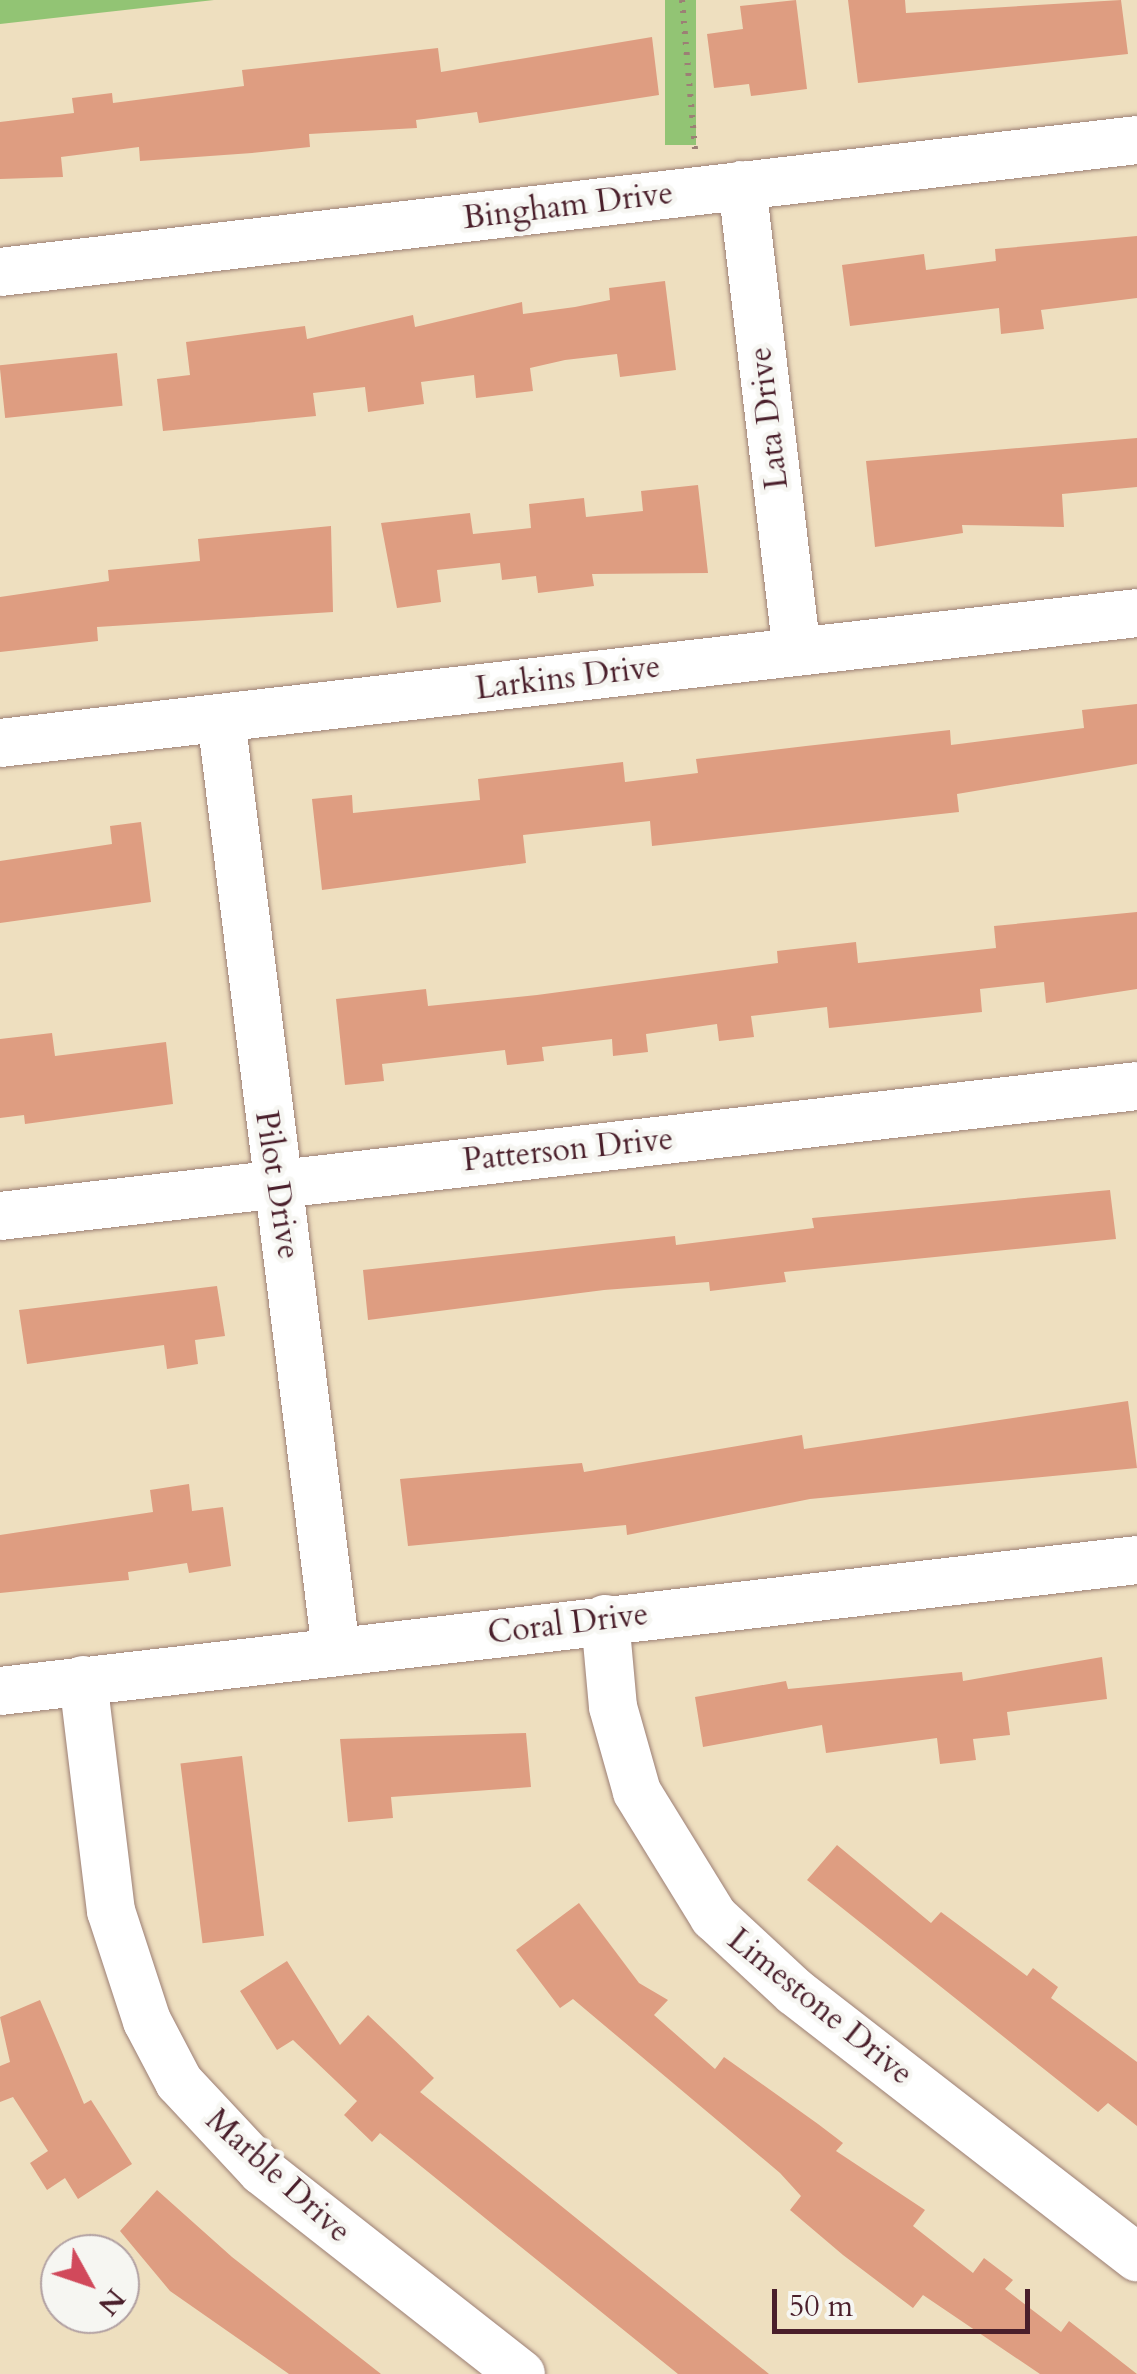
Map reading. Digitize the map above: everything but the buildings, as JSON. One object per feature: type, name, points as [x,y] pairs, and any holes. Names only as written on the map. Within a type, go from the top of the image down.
[{"type":"street","name":"Bingham Drive","points":[[0,272],[1137,140]]},
{"type":"street","name":"Lata Drive","points":[[742,186],[796,651]]},
{"type":"street","name":"Larkins Drive","points":[[0,743],[1137,612]]},
{"type":"street","name":"Pilot Drive","points":[[221,718],[336,1651]]},
{"type":"street","name":"Patterson Drive","points":[[0,1216],[1137,1086]]},
{"type":"street","name":"Coral Drive","points":[[0,1692],[1137,1560]]},
{"type":"street","name":"Limestone Drive","points":[[604,1619],[613,1706],[637,1792],[714,1917],[796,1992],[1137,2257]]},
{"type":"street","name":"Marble Drive","points":[[82,1680],[111,1912],[147,2021],[179,2082],[262,2171],[522,2374]]},
{"type":"path","points":[[682,0],[696,149]]},
{"type":"green space","points":[[0,0],[214,0],[0,24]]},
{"type":"green space","points":[[665,0],[696,0],[696,145],[665,145]]}]
